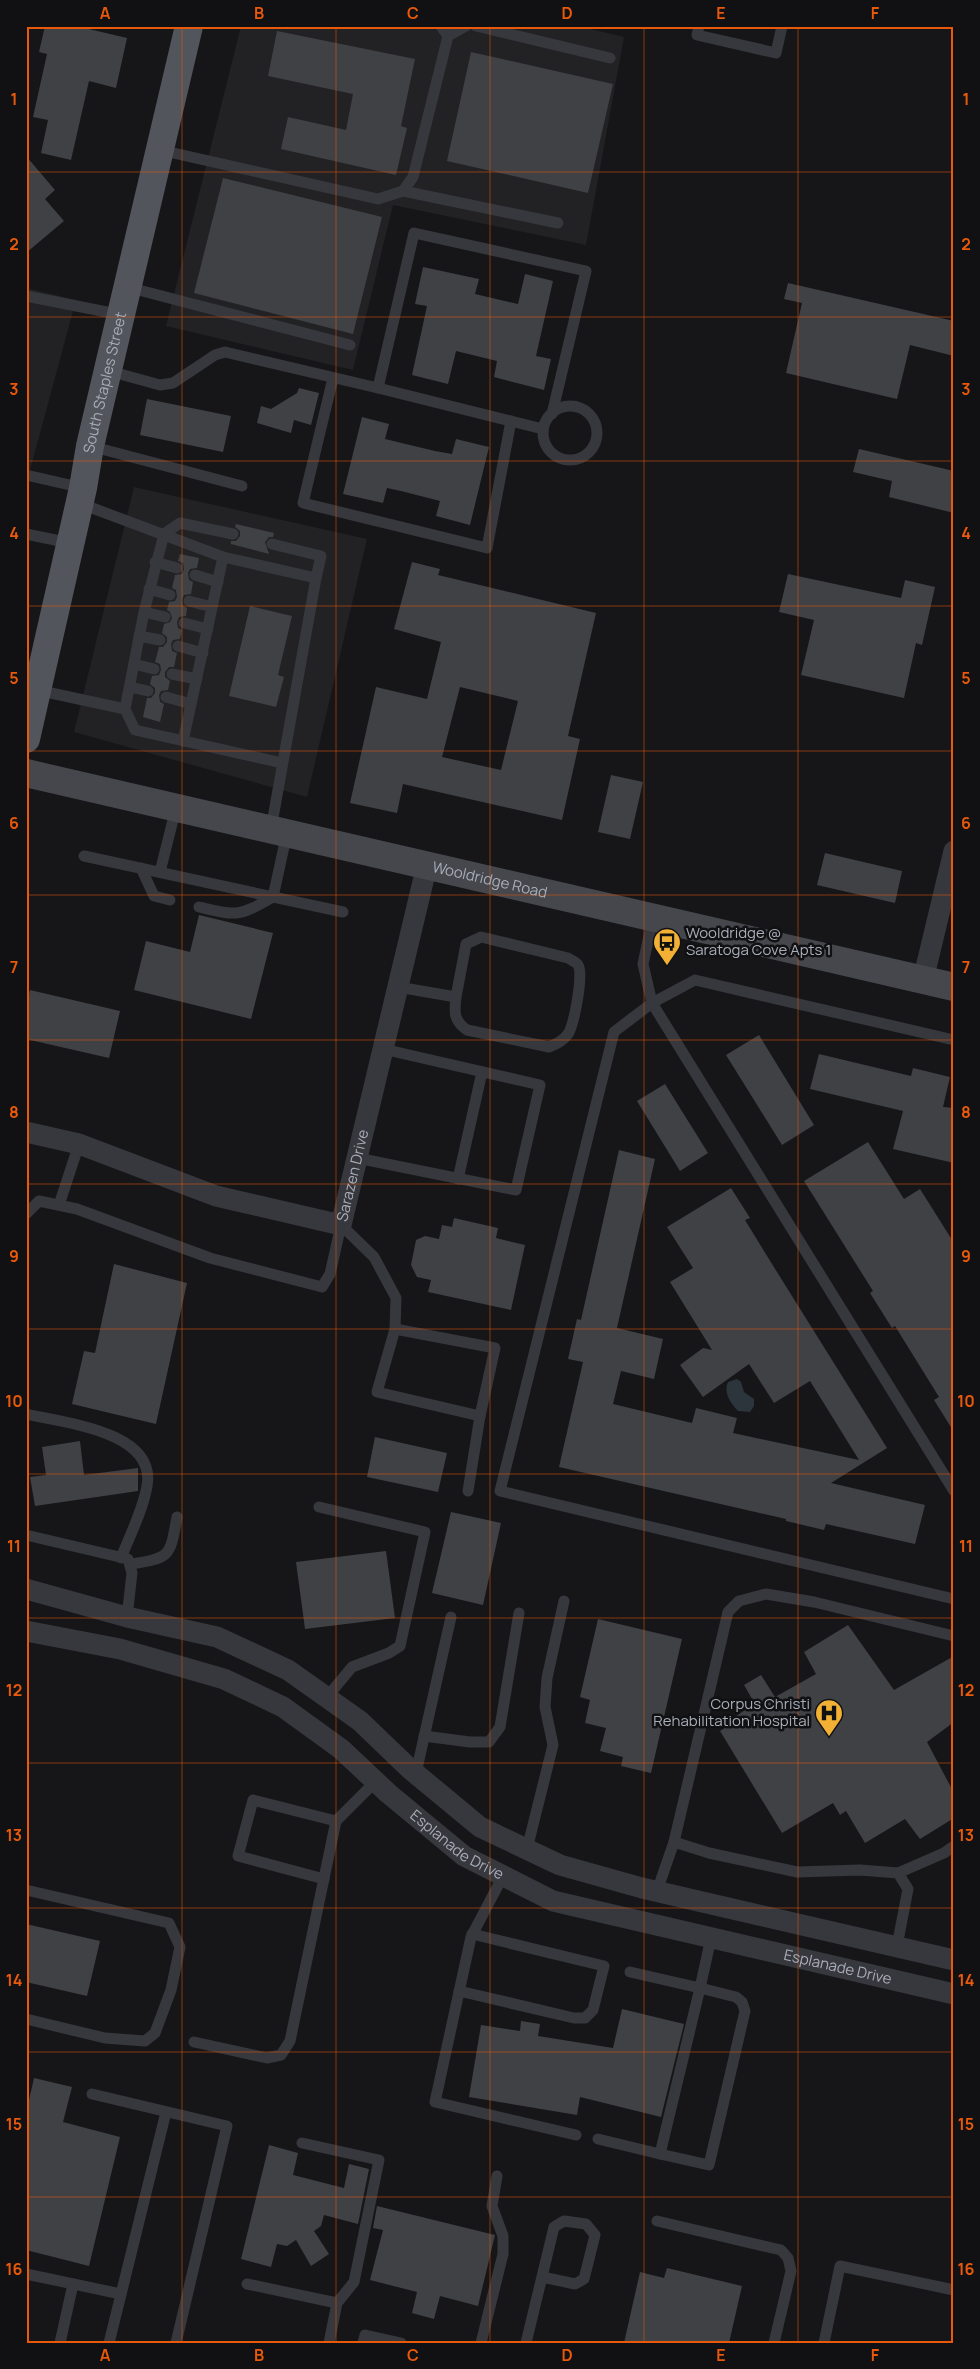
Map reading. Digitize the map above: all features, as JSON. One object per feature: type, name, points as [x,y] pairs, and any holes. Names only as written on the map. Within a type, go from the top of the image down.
[{"type":"main road","name":"South Staples Street","points":[[26,739],[81,496],[90,446],[122,315],[158,150],[189,26]]},
{"type":"main road","name":"Wooldridge Road","points":[[26,773],[954,987]]},
{"type":"street","points":[[923,980],[954,851]]},
{"type":"street","name":"Sarazen Drive","points":[[26,1132],[79,1144],[216,1196],[340,1225],[427,865]]},
{"type":"street","name":"Esplanade Drive","points":[[26,1589],[127,1616],[217,1636],[288,1670],[360,1721],[416,1774],[480,1827],[560,1865],[649,1890],[954,1960]]},
{"type":"street","points":[[120,1649],[127,1616]]},
{"type":"street","name":"Esplanade Drive","points":[[26,1631],[120,1649],[224,1679],[283,1707],[341,1748],[376,1781],[464,1856],[553,1902],[953,1992]]},
{"type":"street","points":[[306,1723],[326,1697]]},
{"type":"street","points":[[635,1920],[649,1890]]},
{"type":"lane","points":[[403,191],[413,177],[444,31],[466,26]]},
{"type":"lane","points":[[476,26],[610,58]]},
{"type":"lane","points":[[699,26],[697,34],[776,53],[782,26]]},
{"type":"lane","points":[[158,150],[378,199],[403,191],[558,223]]},
{"type":"lane","points":[[378,388],[414,232],[586,271],[552,414],[544,429],[543,438],[546,446],[559,458],[577,460],[592,450],[596,442],[596,424],[585,411],[568,406],[552,414]]},
{"type":"lane","points":[[127,287],[350,345]]},
{"type":"lane","points":[[26,296],[122,315]]},
{"type":"lane","points":[[109,370],[160,385],[173,384],[215,355],[225,352],[544,429]]},
{"type":"lane","points":[[334,378],[303,503],[487,548],[510,421]]},
{"type":"lane","points":[[90,446],[242,486]]},
{"type":"lane","points":[[26,475],[81,496],[164,534],[223,557],[316,578]]},
{"type":"lane","points":[[233,534],[180,522],[164,534],[155,562],[125,709],[135,730],[282,763]]},
{"type":"lane","points":[[26,534],[70,543]]},
{"type":"lane","points":[[272,544],[321,556],[282,763],[279,831],[273,897]]},
{"type":"lane","points":[[183,741],[223,557]]},
{"type":"lane","points":[[155,562],[177,568]]},
{"type":"lane","points":[[195,575],[218,582]]},
{"type":"lane","points":[[149,589],[170,596]]},
{"type":"lane","points":[[189,601],[212,607]]},
{"type":"lane","points":[[144,612],[165,617]]},
{"type":"lane","points":[[184,623],[208,630]]},
{"type":"lane","points":[[139,636],[160,640]]},
{"type":"lane","points":[[178,646],[203,653]]},
{"type":"lane","points":[[134,664],[154,669]]},
{"type":"lane","points":[[172,674],[197,678]]},
{"type":"lane","points":[[130,687],[148,692]]},
{"type":"lane","points":[[37,690],[125,709]]},
{"type":"lane","points":[[166,697],[191,704]]},
{"type":"lane","points":[[160,872],[176,807]]},
{"type":"lane","points":[[84,856],[343,912]]},
{"type":"lane","points":[[141,868],[154,896],[170,900]]},
{"type":"lane","points":[[199,907],[232,915],[249,911],[273,897]]},
{"type":"lane","points":[[653,917],[644,964],[652,1003],[954,1491]]},
{"type":"lane","points":[[481,937],[568,958],[578,965],[580,973],[573,1020],[568,1033],[559,1043],[549,1047],[468,1030],[458,1024],[454,1015],[456,998],[466,944],[481,937]]},
{"type":"lane","points":[[954,1040],[695,980],[652,1003],[614,1032],[500,1492],[954,1599]]},
{"type":"lane","points":[[398,987],[456,998]]},
{"type":"lane","points":[[357,1158],[516,1190],[540,1086],[383,1049]]},
{"type":"lane","points":[[458,1179],[482,1072]]},
{"type":"lane","points":[[59,1205],[79,1144]]},
{"type":"lane","points":[[26,1214],[39,1201],[77,1209],[210,1258],[322,1287],[330,1274],[340,1225]]},
{"type":"lane","points":[[340,1225],[374,1257],[396,1298],[395,1329],[377,1392],[480,1416]]},
{"type":"lane","points":[[395,1329],[495,1348],[480,1416],[468,1491]]},
{"type":"lane","points":[[26,1414],[98,1431],[123,1440],[142,1456],[146,1467],[148,1485],[121,1558]]},
{"type":"lane","points":[[319,1507],[425,1532],[400,1646],[389,1654],[352,1667],[326,1697]]},
{"type":"lane","points":[[131,1564],[154,1560],[166,1554],[171,1548],[177,1517]]},
{"type":"lane","points":[[26,1535],[128,1559],[131,1564],[132,1573],[127,1616]]},
{"type":"lane","points":[[649,1890],[674,1842],[728,1612],[739,1601],[766,1594],[814,1602],[954,1636]]},
{"type":"lane","points":[[527,1849],[553,1744],[545,1707],[548,1678],[564,1601]]},
{"type":"lane","points":[[424,1736],[470,1742],[489,1742],[500,1727],[519,1613]]},
{"type":"lane","points":[[416,1774],[451,1617]]},
{"type":"lane","points":[[194,2042],[267,2058],[281,2055],[290,2041],[336,1820],[376,1781]]},
{"type":"lane","points":[[324,1879],[238,1856],[253,1800],[336,1820]]},
{"type":"lane","points":[[674,1842],[797,1872],[860,1870],[898,1873],[944,1853],[954,1846]]},
{"type":"lane","points":[[897,1946],[908,1890],[898,1873]]},
{"type":"lane","points":[[503,1876],[472,1934],[435,2102],[576,2135]]},
{"type":"lane","points":[[26,1890],[168,1923],[180,1947],[171,1990],[155,2033],[145,2041],[105,2038],[26,2020]]},
{"type":"lane","points":[[459,1991],[574,2018],[585,2018],[593,2010],[604,1966],[472,1934]]},
{"type":"lane","points":[[660,2154],[711,1938]]},
{"type":"lane","points":[[598,2140],[709,2165],[745,2011],[742,2002],[736,1997],[630,1972]]},
{"type":"lane","points":[[92,2094],[227,2126],[176,2343]]},
{"type":"lane","points":[[109,2343],[166,2112]]},
{"type":"lane","points":[[302,2143],[379,2160],[354,2282],[338,2303],[329,2343]]},
{"type":"lane","points":[[481,2343],[503,2254],[503,2236],[492,2206],[497,2176]]},
{"type":"lane","points":[[526,2343],[554,2227],[564,2221],[586,2224],[595,2235],[584,2279],[575,2284],[542,2277]]},
{"type":"lane","points":[[657,2221],[781,2250],[788,2258],[791,2271],[774,2343]]},
{"type":"lane","points":[[824,2343],[840,2266],[954,2290]]},
{"type":"lane","points":[[26,2274],[121,2294]]},
{"type":"lane","points":[[60,2343],[73,2284]]},
{"type":"lane","points":[[248,2284],[338,2303]]},
{"type":"lane","points":[[363,2343],[365,2335],[401,2343]]},
{"type":"shaded area","points":[[241,26],[578,26],[624,37],[586,245],[393,205],[353,370],[166,326]]},
{"type":"shaded area","points":[[26,288],[76,300],[26,485]]},
{"type":"shaded area","points":[[134,487],[367,539],[307,797],[74,732]]},
{"type":"shaded area","points":[[737,1379],[741,1382],[744,1392],[754,1399],[754,1406],[750,1412],[738,1411],[728,1398],[726,1390],[728,1382]]},
{"type":"building","points":[[45,26],[76,26],[127,38],[116,88],[89,81],[71,160],[41,153],[48,120],[33,117],[47,54],[39,52]]},
{"type":"building","points":[[277,31],[415,59],[401,126],[407,128],[396,175],[281,149],[288,117],[346,130],[353,94],[268,76]]},
{"type":"building","points":[[471,52],[613,84],[588,193],[447,161]]},
{"type":"building","points":[[26,156],[55,190],[45,199],[64,221],[26,253]]},
{"type":"building","points":[[223,178],[382,217],[353,334],[194,293]]},
{"type":"building","points":[[423,267],[479,279],[475,294],[518,304],[525,274],[553,281],[536,356],[551,359],[544,390],[494,377],[497,361],[456,351],[448,384],[412,375],[427,306],[415,304]]},
{"type":"building","points":[[788,283],[954,321],[954,356],[910,345],[897,399],[786,373],[802,303],[784,299]]},
{"type":"building","points":[[299,388],[319,393],[311,425],[294,420],[291,433],[257,423],[261,406],[271,409],[297,393]]},
{"type":"building","points":[[147,399],[231,416],[223,452],[140,435]]},
{"type":"building","points":[[362,417],[389,424],[385,439],[435,451],[452,454],[456,439],[489,447],[470,525],[436,516],[440,501],[401,491],[387,488],[383,503],[343,494]]},
{"type":"building","points":[[859,449],[954,471],[954,513],[889,497],[892,481],[853,472]]},
{"type":"building","points":[[236,524],[274,533],[273,537],[269,537],[265,542],[269,554],[231,544],[231,541],[236,541],[240,536],[240,531],[235,527]]},
{"type":"building","points":[[180,554],[199,558],[197,568],[190,569],[188,573],[189,580],[193,582],[191,594],[184,595],[182,600],[183,606],[187,608],[186,616],[179,617],[177,622],[178,628],[182,630],[180,639],[173,640],[171,644],[172,651],[177,653],[174,667],[169,667],[165,672],[165,677],[170,681],[168,690],[161,691],[159,695],[160,702],[164,704],[160,722],[143,717],[147,698],[151,698],[155,693],[155,688],[150,684],[152,676],[159,675],[161,670],[160,664],[155,662],[159,647],[163,647],[167,642],[167,637],[162,633],[164,624],[170,622],[172,618],[167,610],[169,602],[175,601],[177,597],[176,590],[172,588],[175,575],[182,574],[184,569],[183,563],[178,561]]},
{"type":"building","points":[[412,562],[440,569],[438,575],[596,613],[568,736],[580,739],[562,820],[403,784],[397,813],[350,803],[376,687],[427,699],[441,642],[394,629]],"holes":[[[460,687],[518,701],[501,770],[442,757]]]},
{"type":"building","points":[[788,574],[901,598],[905,580],[935,587],[922,645],[916,643],[904,698],[801,675],[814,620],[779,612]]},
{"type":"building","points":[[250,606],[292,616],[278,675],[284,677],[276,707],[229,696]]},
{"type":"building","points":[[611,775],[643,782],[630,839],[598,832]]},
{"type":"building","points":[[825,853],[902,871],[895,903],[817,885]]},
{"type":"building","points":[[199,915],[273,933],[251,1019],[134,990],[146,941],[190,952]]},
{"type":"building","points":[[30,990],[120,1011],[109,1058],[26,1039],[26,1004]]},
{"type":"building","points":[[759,1035],[814,1125],[782,1145],[726,1055]]},
{"type":"building","points":[[819,1054],[911,1076],[913,1068],[950,1077],[943,1107],[954,1108],[954,1163],[893,1149],[903,1111],[810,1089]]},
{"type":"building","points":[[665,1084],[708,1153],[680,1171],[637,1101]]},
{"type":"building","points":[[868,1142],[904,1199],[920,1189],[954,1243],[954,1432],[934,1400],[939,1397],[895,1326],[892,1328],[870,1293],[873,1291],[804,1181]]},
{"type":"building","points":[[619,1150],[655,1159],[617,1328],[663,1339],[654,1379],[621,1371],[613,1404],[692,1423],[696,1408],[737,1418],[733,1433],[859,1460],[810,1381],[774,1403],[749,1364],[703,1397],[680,1365],[703,1348],[712,1350],[670,1282],[693,1268],[667,1227],[731,1188],[750,1218],[745,1220],[887,1448],[831,1483],[925,1505],[915,1544],[826,1524],[824,1530],[786,1521],[786,1519],[559,1467],[583,1362],[568,1359],[577,1319],[581,1320]]},
{"type":"building","points":[[454,1218],[498,1228],[496,1238],[525,1245],[511,1310],[428,1292],[431,1280],[417,1277],[411,1265],[416,1240],[425,1236],[439,1239],[442,1225],[452,1227]]},
{"type":"building","points":[[114,1264],[187,1283],[156,1424],[72,1404],[84,1351],[95,1353]]},
{"type":"building","points":[[375,1437],[447,1453],[438,1492],[367,1477]]},
{"type":"building","points":[[80,1441],[84,1475],[138,1468],[138,1491],[35,1506],[30,1477],[46,1475],[42,1447]]},
{"type":"building","points":[[451,1512],[501,1523],[483,1605],[432,1593]]},
{"type":"building","points":[[386,1551],[395,1618],[305,1629],[296,1562]]},
{"type":"building","points":[[598,1619],[682,1639],[651,1773],[621,1766],[623,1757],[600,1751],[606,1728],[585,1723],[590,1700],[580,1697]]},
{"type":"building","name":"Corpus Christi Rehabilitation Hospital","points":[[848,1625],[894,1690],[954,1656],[954,1722],[927,1742],[954,1793],[954,1818],[920,1839],[905,1819],[865,1843],[846,1811],[840,1815],[833,1803],[782,1833],[720,1731],[736,1721],[734,1717],[755,1704],[744,1685],[761,1675],[775,1697],[816,1674],[804,1652]]},
{"type":"building","points":[[26,1924],[100,1941],[87,1996],[26,1982]]},
{"type":"building","points":[[622,2009],[684,2024],[661,2117],[580,2097],[577,2115],[469,2097],[481,2025],[520,2031],[521,2021],[540,2024],[538,2036],[613,2048]]},
{"type":"building","points":[[34,2078],[72,2087],[63,2122],[120,2137],[89,2266],[26,2250],[26,2113]]},
{"type":"building","points":[[269,2145],[298,2153],[293,2175],[344,2188],[349,2164],[369,2169],[358,2224],[324,2215],[321,2226],[314,2231],[329,2254],[311,2266],[296,2240],[287,2246],[277,2244],[271,2267],[241,2259]]},
{"type":"building","points":[[377,2206],[495,2235],[478,2306],[440,2296],[434,2319],[412,2313],[417,2292],[370,2280],[383,2230],[373,2228]]},
{"type":"building","points":[[667,2268],[742,2286],[729,2343],[624,2343],[640,2272],[664,2278]]},
{"type":"place","name":"Wooldridge @ Saratoga Cove Apts 1","points":[[667,966]]},
{"type":"place","name":"Corpus Christi Rehabilitation Hospital","points":[[829,1737]]}]
